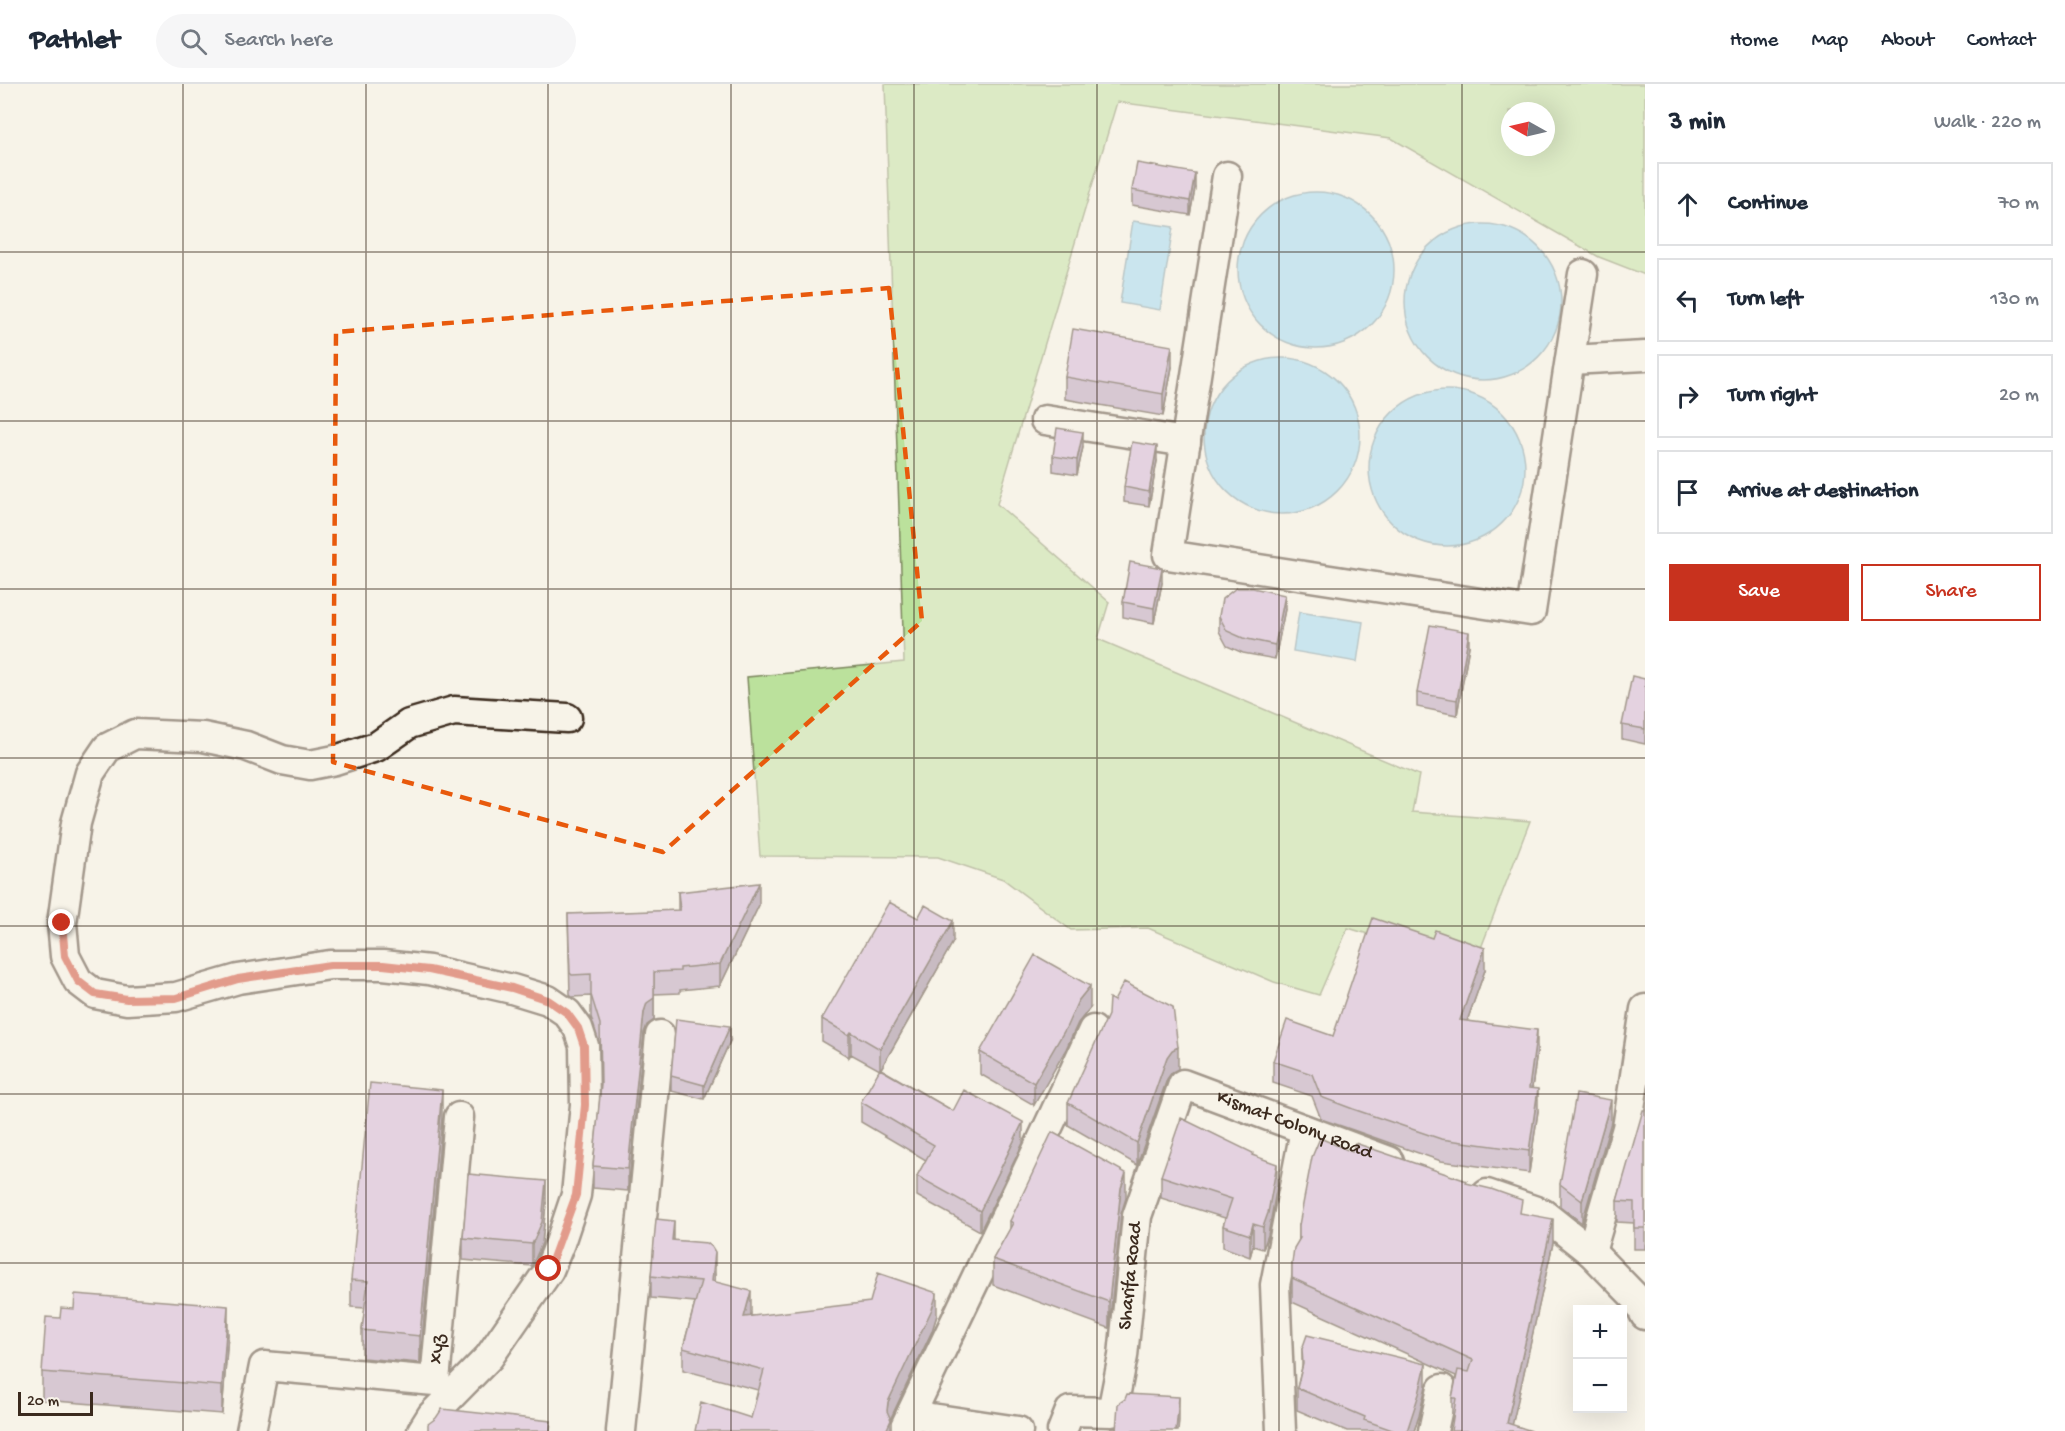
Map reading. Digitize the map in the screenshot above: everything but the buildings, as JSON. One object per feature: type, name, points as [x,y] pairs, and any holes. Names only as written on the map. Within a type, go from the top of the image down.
[{"type":"street","points":[[1227,176],[1168,555],[1531,611],[1583,274]]},
{"type":"street","points":[[1570,360],[1645,356]]},
{"type":"street","points":[[1045,420],[1186,442]]},
{"type":"street","points":[[422,1431],[432,1415],[489,1357],[549,1269],[560,1243],[576,1195],[585,1105],[584,1046],[578,1028],[567,1013],[548,1000],[512,988],[429,970],[383,965],[330,965],[249,977],[176,998],[127,999],[95,994],[78,981],[65,956],[62,923],[76,823],[90,773],[106,748],[135,734],[158,733],[203,737],[246,746],[282,760],[310,765],[376,747],[409,724],[453,711],[567,718]]},
{"type":"street","points":[[1591,1252],[1627,1128],[1645,1009]]},
{"type":"street","points":[[1017,1431],[907,1423],[966,1296],[1029,1170],[1093,1030]]},
{"type":"street","points":[[621,1431],[660,1035]]},
{"type":"street","name":"Kismat Colony Road","points":[[1183,1084],[1416,1170]]},
{"type":"street","name":"Sharifa Road","points":[[1062,1431],[1070,1411],[1112,1412],[1123,1356],[1137,1216],[1183,1084]]},
{"type":"street","name":"xyz","points":[[251,1431],[264,1366],[435,1381],[459,1117]]},
{"type":"street","points":[[1281,1431],[1275,1285],[1305,1130]]},
{"type":"street","points":[[1459,1184],[1542,1213],[1634,1284],[1637,1299],[1645,1315]]},
{"type":"street","points":[[1433,1431],[1442,1389]]},
{"type":"highlighted area","points":[[889,288],[922,621],[663,852],[333,762],[336,332]]},
{"type":"green space","points":[[885,84],[1645,84],[1645,275],[1599,257],[1391,138],[1117,102],[997,504],[1109,602],[1098,639],[1419,775],[1412,812],[1530,821],[1474,966],[1348,928],[1319,995],[1274,982],[1148,928],[1071,930],[1003,879],[938,857],[760,856],[747,677],[904,662]]},
{"type":"water","points":[[1316,192],[1331,193],[1346,198],[1371,215],[1388,240],[1393,255],[1393,285],[1388,300],[1371,325],[1346,342],[1331,347],[1316,348],[1301,347],[1286,342],[1261,325],[1244,300],[1239,285],[1238,270],[1239,255],[1244,240],[1261,215],[1286,198],[1301,193]]},
{"type":"water","points":[[1133,221],[1173,227],[1160,310],[1120,303]]},
{"type":"water","points":[[1483,224],[1498,225],[1513,230],[1538,247],[1555,272],[1560,287],[1560,317],[1555,332],[1538,357],[1513,374],[1498,379],[1483,380],[1468,379],[1453,374],[1428,357],[1411,332],[1406,317],[1405,302],[1406,287],[1411,272],[1428,247],[1453,230],[1468,225]]},
{"type":"water","points":[[1282,358],[1297,359],[1312,364],[1337,381],[1354,406],[1359,421],[1359,451],[1354,466],[1337,491],[1312,508],[1297,513],[1282,514],[1267,513],[1252,508],[1227,491],[1210,466],[1205,451],[1204,436],[1205,421],[1210,406],[1227,381],[1252,364],[1267,359]]},
{"type":"water","points":[[1447,390],[1462,391],[1477,396],[1502,413],[1519,438],[1524,453],[1524,483],[1519,498],[1502,523],[1477,540],[1462,545],[1447,546],[1432,545],[1417,540],[1392,523],[1375,498],[1370,483],[1369,468],[1370,453],[1375,438],[1392,413],[1417,396],[1432,391]]},
{"type":"water","points":[[1299,612],[1363,622],[1357,662],[1293,651]]},
{"type":"route","points":[[62,923],[65,956],[78,981],[95,994],[127,999],[176,998],[238,979],[330,965],[383,965],[429,970],[512,988],[548,1000],[567,1013],[578,1028],[584,1046],[585,1105],[576,1195],[549,1269]]}]
